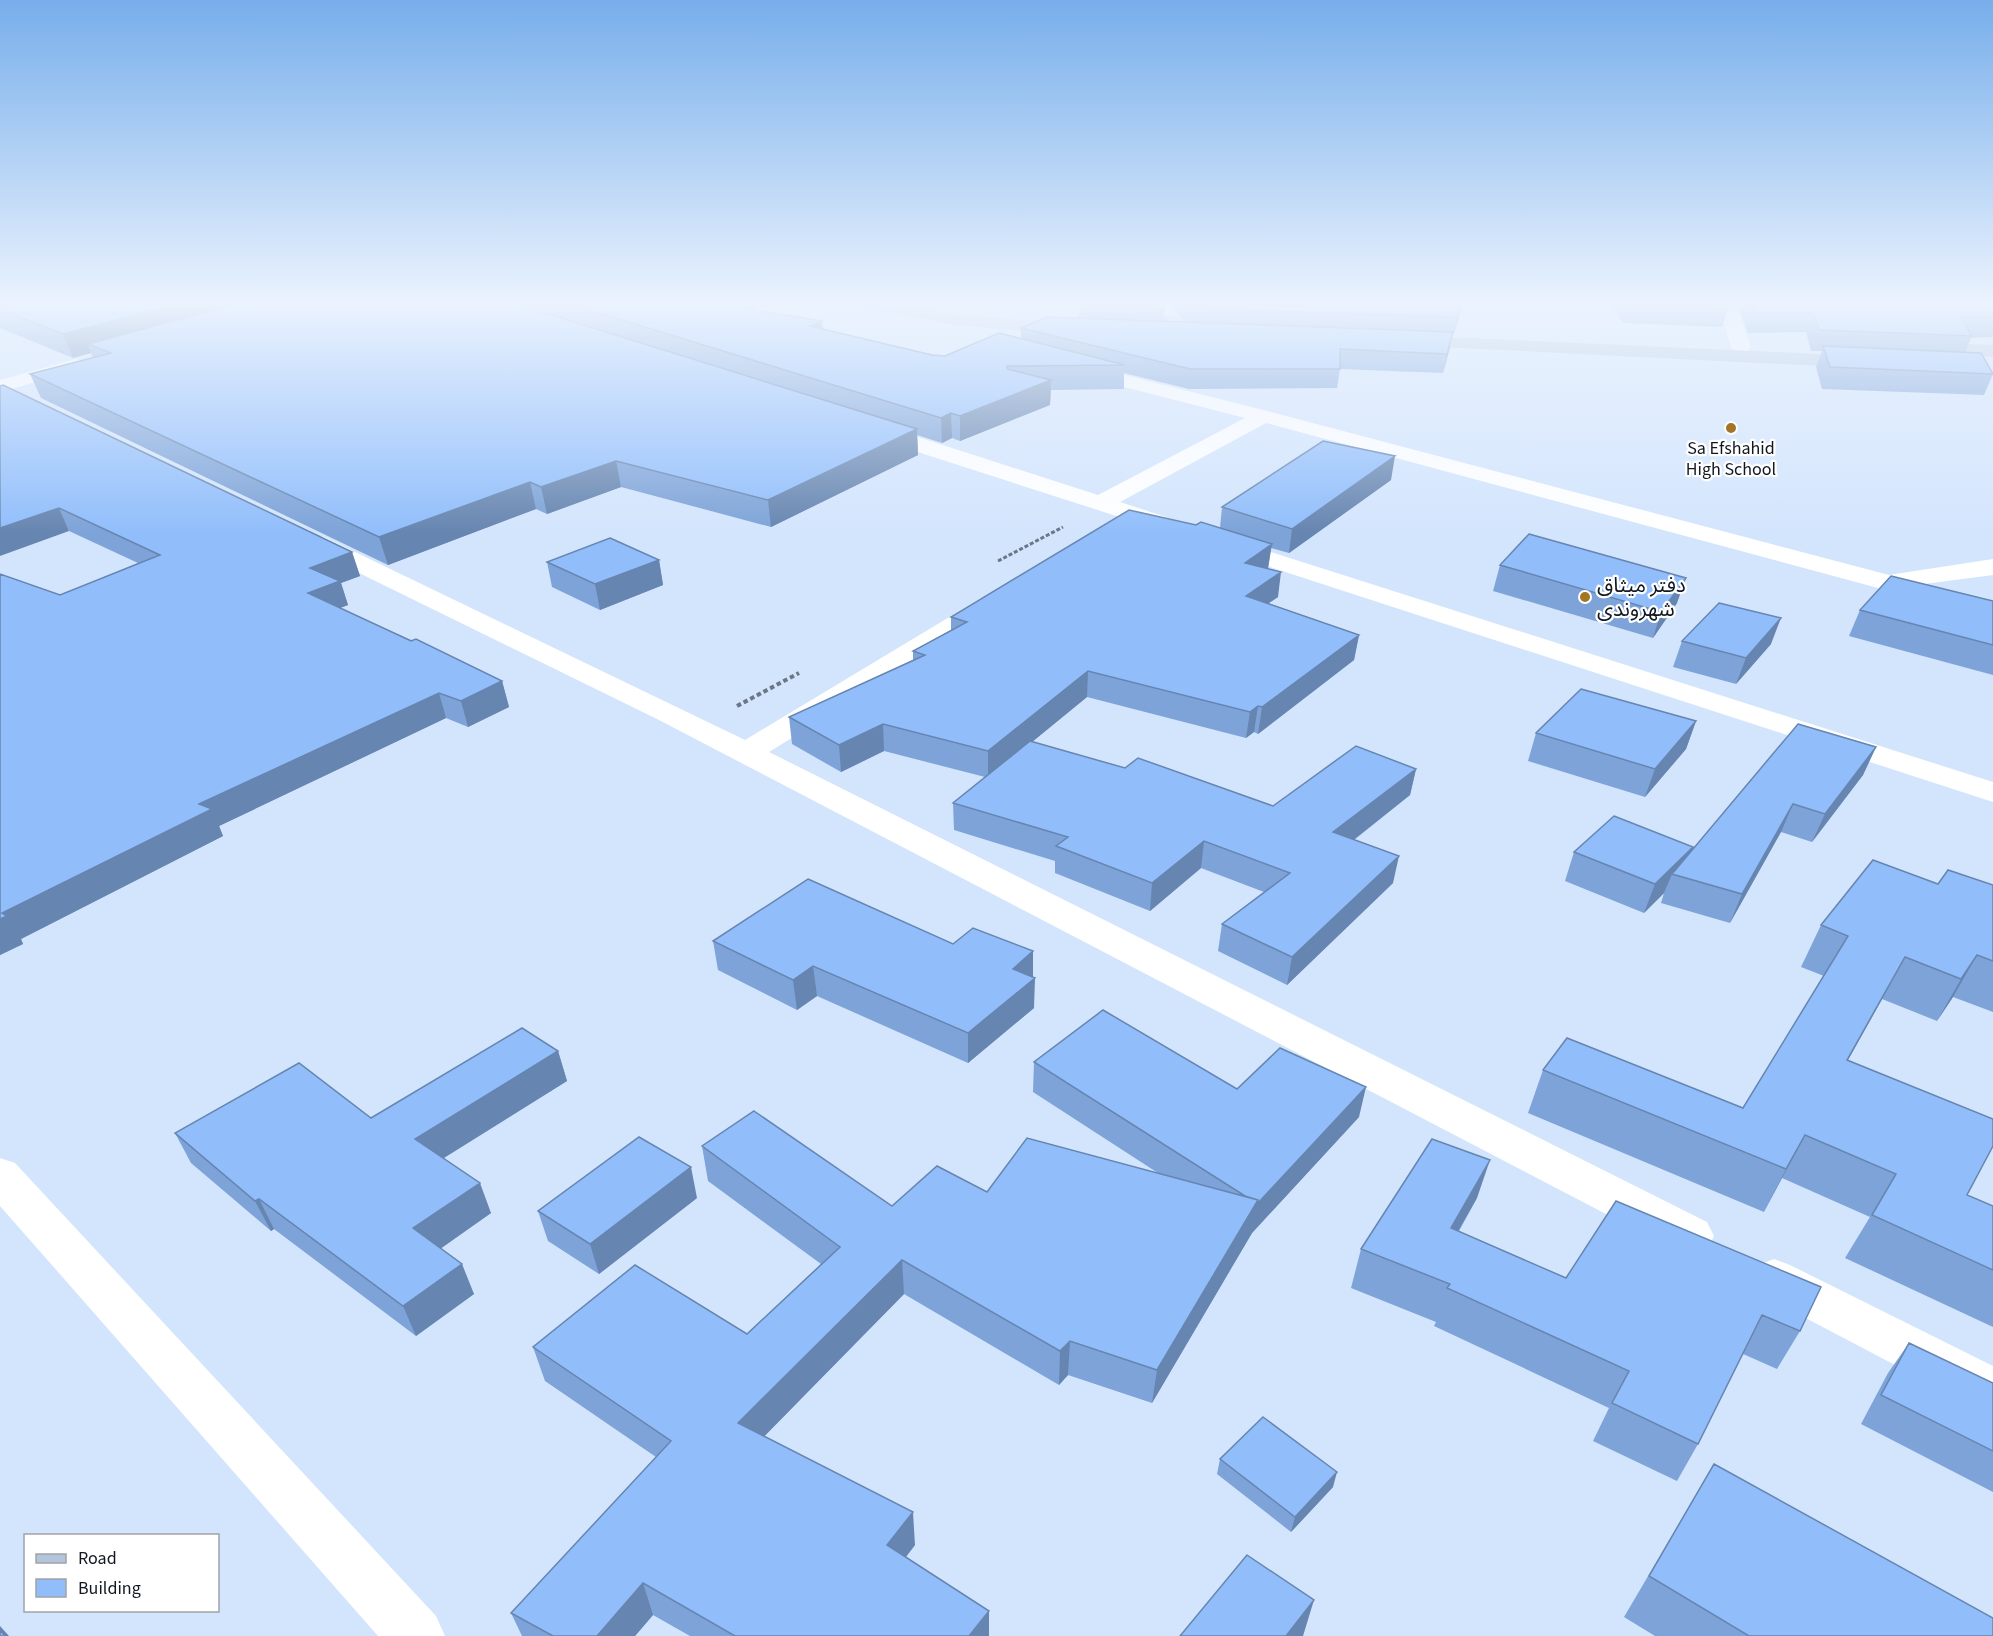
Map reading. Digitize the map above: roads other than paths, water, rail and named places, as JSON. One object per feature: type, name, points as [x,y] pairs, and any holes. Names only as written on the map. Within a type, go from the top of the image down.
[{"type":"street","points":[[0,388],[26,380]]},
{"type":"street","points":[[1124,380],[1993,611]]},
{"type":"street","points":[[0,388],[43,410]]},
{"type":"street","points":[[1103,505],[1264,416]]},
{"type":"street","points":[[859,426],[1993,792]]},
{"type":"street","points":[[1106,534],[1136,516]]},
{"type":"street","points":[[287,528],[670,714],[1716,1249]]},
{"type":"street","points":[[1885,582],[1993,567]]},
{"type":"street","points":[[745,753],[1016,589]]},
{"type":"street","points":[[0,1176],[416,1636]]},
{"type":"street","points":[[1748,1266],[1993,1391]]},
{"type":"place","name":"Sa Efshahid High School","points":[[1731,428]]},
{"type":"place","name":"دفتر میثاق شهروندی","points":[[1585,597]]}]
